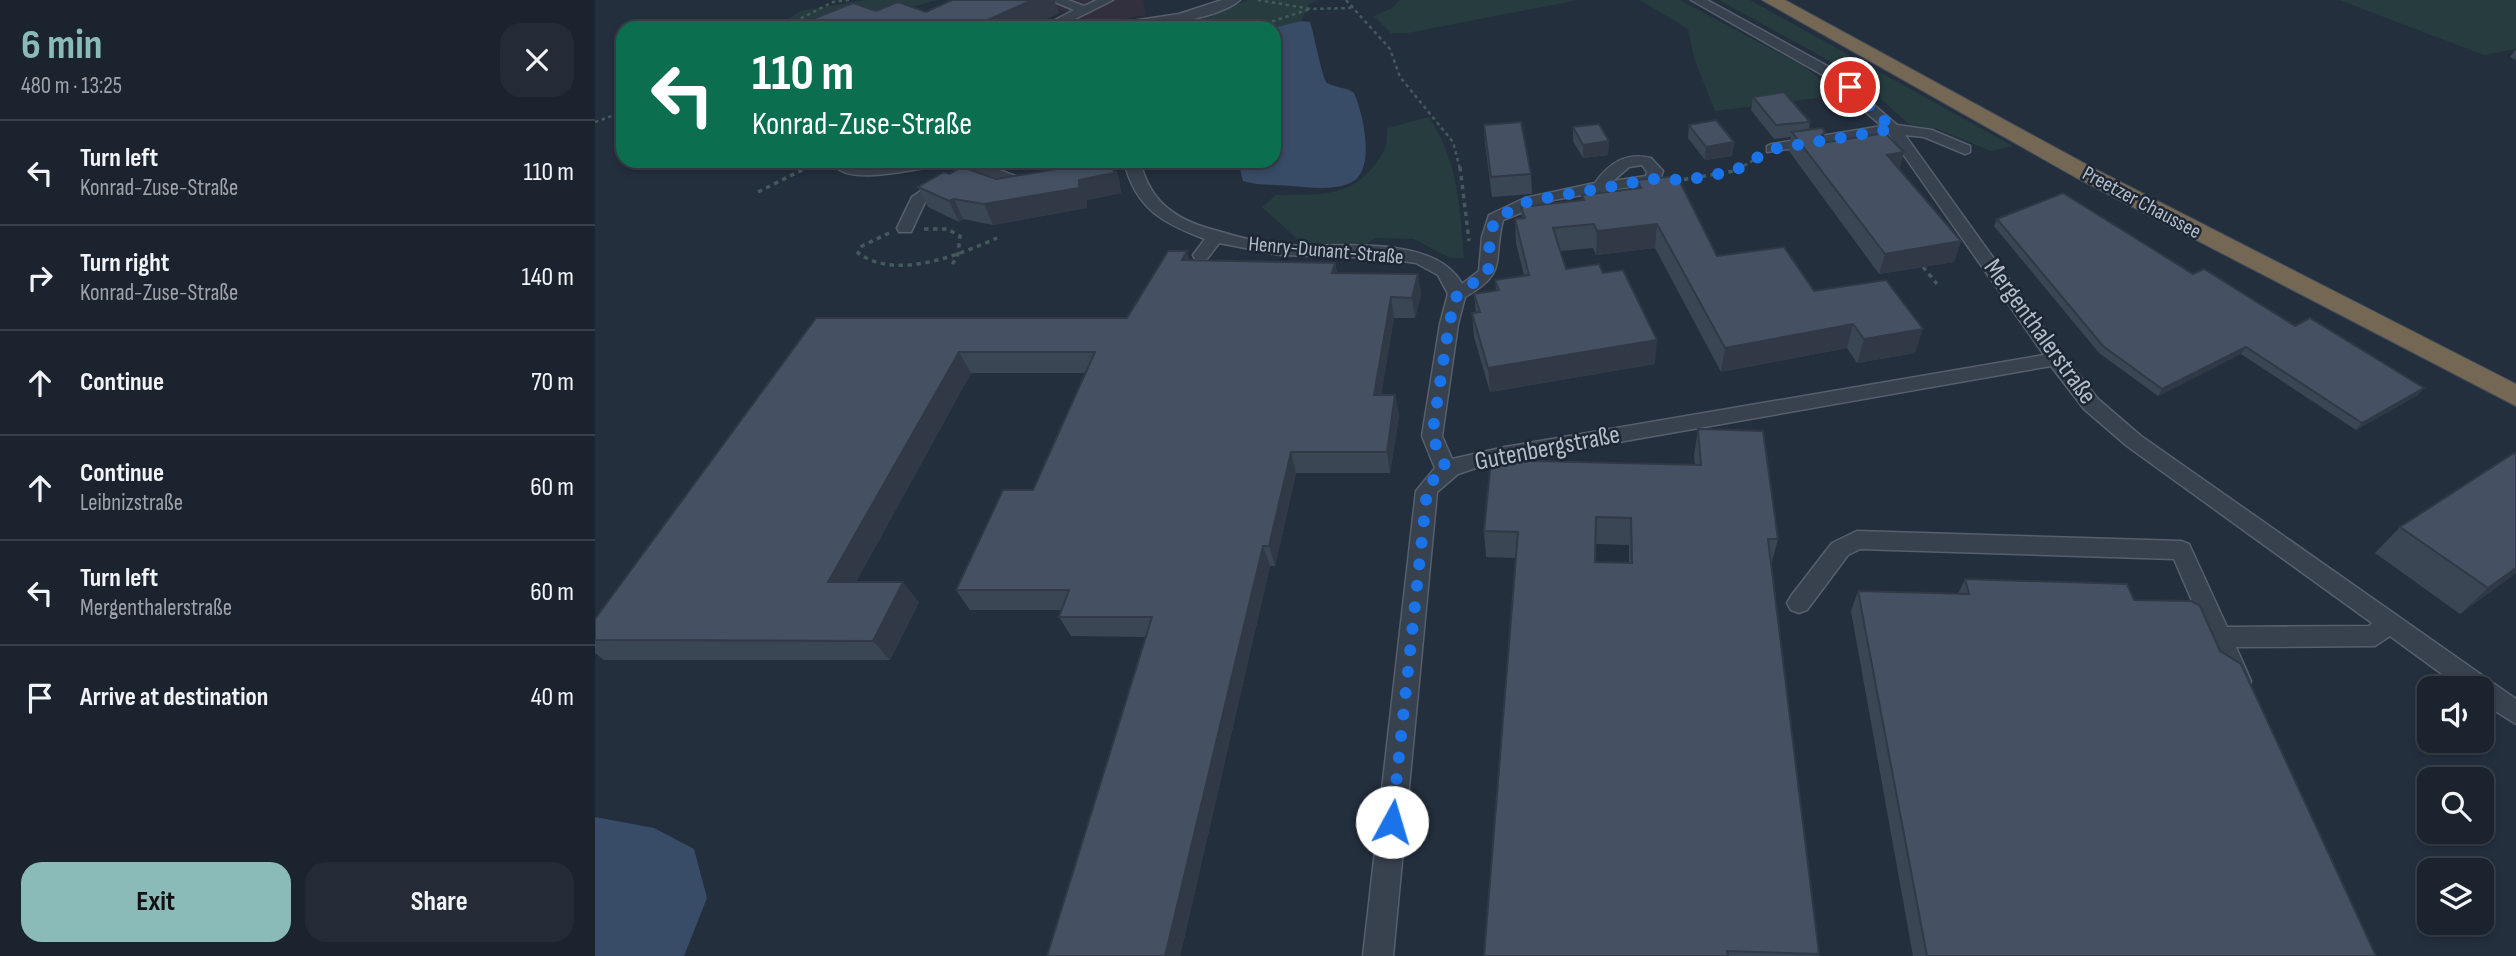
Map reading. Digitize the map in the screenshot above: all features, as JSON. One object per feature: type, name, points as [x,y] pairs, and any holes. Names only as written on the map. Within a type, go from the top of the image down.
[{"type":"highway","name":"Preetzer Chaussee","points":[[1771,0],[2083,172],[2516,396]]},
{"type":"highway","name":"Preetzer Chaussee","points":[[1800,0],[2101,164],[2516,378]]},
{"type":"street","points":[[1055,0],[1080,13],[1083,21]]},
{"type":"street","points":[[1062,21],[1107,0]]},
{"type":"street","points":[[1160,21],[1181,18],[1234,0]]},
{"type":"street","name":"Mergenthalerstraße","points":[[1697,0],[1822,67],[1873,107],[1893,129],[1998,273],[2056,359],[2091,404],[2134,441],[2464,676]]},
{"type":"street","points":[[1772,149],[1893,129],[1927,133],[1965,149]]},
{"type":"street","points":[[845,169],[873,171],[892,168]]},
{"type":"street","points":[[905,228],[918,200],[931,188],[979,168],[1020,183],[1044,182]]},
{"type":"street","name":"Henry-Dunant-Straße","points":[[1129,168],[1136,184],[1154,207],[1186,227],[1279,249],[1419,259],[1441,268],[1450,277],[1457,295]]},
{"type":"street","points":[[1446,468],[1432,436],[1449,324],[1457,295],[1488,272],[1490,236],[1495,219],[1529,201],[1653,179]]},
{"type":"street","points":[[1201,255],[1216,236]]},
{"type":"street","name":"Gutenbergstraße","points":[[1378,956],[1427,491],[1435,477],[1446,468],[1493,457],[2056,359]]},
{"type":"street","points":[[1799,603],[1840,549],[1857,540],[2181,550],[2247,699]]},
{"type":"street","points":[[2220,637],[2375,636],[2388,622]]},
{"type":"street","name":"Mergenthalerstraße","points":[[2494,697],[2516,713]]},
{"type":"path","points":[[796,21],[833,2],[849,0]]},
{"type":"path","points":[[1258,0],[1311,9],[1352,8]]},
{"type":"path","points":[[1346,0],[1390,49],[1400,77],[1453,142],[1459,160],[1470,252]]},
{"type":"path","points":[[1274,21],[1311,9]]},
{"type":"path","points":[[595,122],[616,114]]},
{"type":"path","points":[[1653,179],[1686,180],[1734,171],[1772,149]]},
{"type":"path","points":[[758,192],[806,168]]},
{"type":"path","points":[[951,267],[958,254],[960,242],[956,233],[947,229],[905,228],[874,240],[858,253],[873,264],[894,265],[958,254],[997,238]]},
{"type":"path","points":[[1923,267],[1937,284]]},
{"type":"shaded area","points":[[1034,0],[1143,0],[1146,15],[1114,21],[1071,21],[1065,12]]},
{"type":"green space","points":[[866,0],[938,0],[858,21],[786,21],[800,11]]},
{"type":"green space","points":[[1248,0],[1318,0],[1309,4],[1301,21],[1281,26],[1281,21],[1197,21]]},
{"type":"green space","points":[[1400,0],[1578,0],[1408,33],[1391,33],[1374,16],[1392,8]]},
{"type":"green space","points":[[1640,0],[1680,0],[1803,66],[1841,95],[1715,111],[1694,58],[1688,29]]},
{"type":"green space","points":[[1719,0],[1750,0],[2013,146],[1991,151],[1937,129],[1910,125],[1863,83],[1837,65]]},
{"type":"green space","points":[[2339,0],[2516,0],[2516,49],[2484,55]]},
{"type":"green space","points":[[1429,117],[1439,134],[1452,168],[1459,202],[1464,258],[1450,258],[1414,239],[1375,238],[1359,249],[1305,246],[1262,207],[1276,195],[1319,194],[1344,189],[1366,175],[1376,163],[1386,143],[1387,128]]},
{"type":"water","points":[[1301,21],[1310,22],[1327,83],[1354,93],[1364,127],[1366,155],[1358,177],[1350,183],[1329,188],[1313,188],[1243,181],[1241,168],[1281,168],[1281,26]]},
{"type":"water","points":[[595,817],[654,828],[694,849],[707,898],[684,956],[595,956]]},
{"type":"building","points":[[952,0],[1032,0],[986,21],[808,21],[853,3],[876,11],[898,2],[926,12]]},
{"type":"building","points":[[1784,92],[1810,122],[1776,125],[1753,97]]},
{"type":"building","points":[[1716,120],[1734,142],[1706,147],[1689,125]]},
{"type":"building","points":[[1521,122],[1531,174],[1491,177],[1484,125]]},
{"type":"building","points":[[1599,124],[1609,141],[1583,145],[1573,127]]},
{"type":"building","points":[[1822,128],[1825,131],[1816,144],[1885,133],[1904,152],[1887,155],[1961,241],[1885,254],[1792,132]]},
{"type":"building","points":[[960,168],[996,179],[1062,168],[1113,168],[1114,173],[1079,180],[1079,188],[984,204],[954,199],[949,201],[918,187],[944,172],[949,174]]},
{"type":"building","points":[[1677,176],[1717,256],[1784,247],[1814,291],[1886,280],[1923,329],[1864,339],[1853,324],[1725,348],[1657,224],[1597,231],[1594,224],[1553,228],[1566,269],[1599,264],[1603,273],[1623,270],[1657,340],[1488,368],[1472,313],[1480,312],[1474,294],[1499,290],[1495,280],[1529,275],[1515,219],[1525,218],[1521,207],[1584,200],[1582,195],[1641,188],[1637,180]]},
{"type":"building","points":[[2063,193],[2193,274],[2204,269],[2295,326],[2310,318],[2424,388],[2362,423],[2246,347],[2162,389],[2103,346],[1997,219]]},
{"type":"building","points":[[1168,251],[1187,251],[1182,260],[1335,263],[1332,273],[1418,274],[1412,298],[1391,297],[1374,395],[1395,395],[1387,452],[1291,452],[1269,546],[1263,546],[1165,956],[1047,956],[1152,617],[1059,617],[1069,590],[956,590],[1003,490],[1033,490],[1095,352],[959,352],[828,582],[903,582],[873,641],[595,640],[595,619],[816,318],[1127,318]]},
{"type":"building","points":[[1698,429],[1763,431],[1778,539],[1768,539],[1819,954],[1727,951],[1728,956],[1484,956],[1518,532],[1484,531],[1491,460],[1701,465]],"holes":[[[1596,517],[1631,518],[1632,563],[1595,562]]]},
{"type":"building","points":[[2514,453],[2516,568],[2488,588],[2400,527]]},
{"type":"building","points":[[1965,579],[2127,584],[2134,600],[2191,601],[2200,606],[2220,651],[2241,664],[2376,956],[1927,956],[1858,591],[1969,594]]},
{"type":"route","points":[[1392,822],[1427,491],[1435,477],[1446,468],[1432,436],[1449,324],[1457,295],[1479,282],[1488,272],[1491,260],[1490,236],[1495,219],[1511,208],[1529,201],[1653,179],[1671,182],[1734,171],[1772,149],[1893,129],[1850,87]]}]
